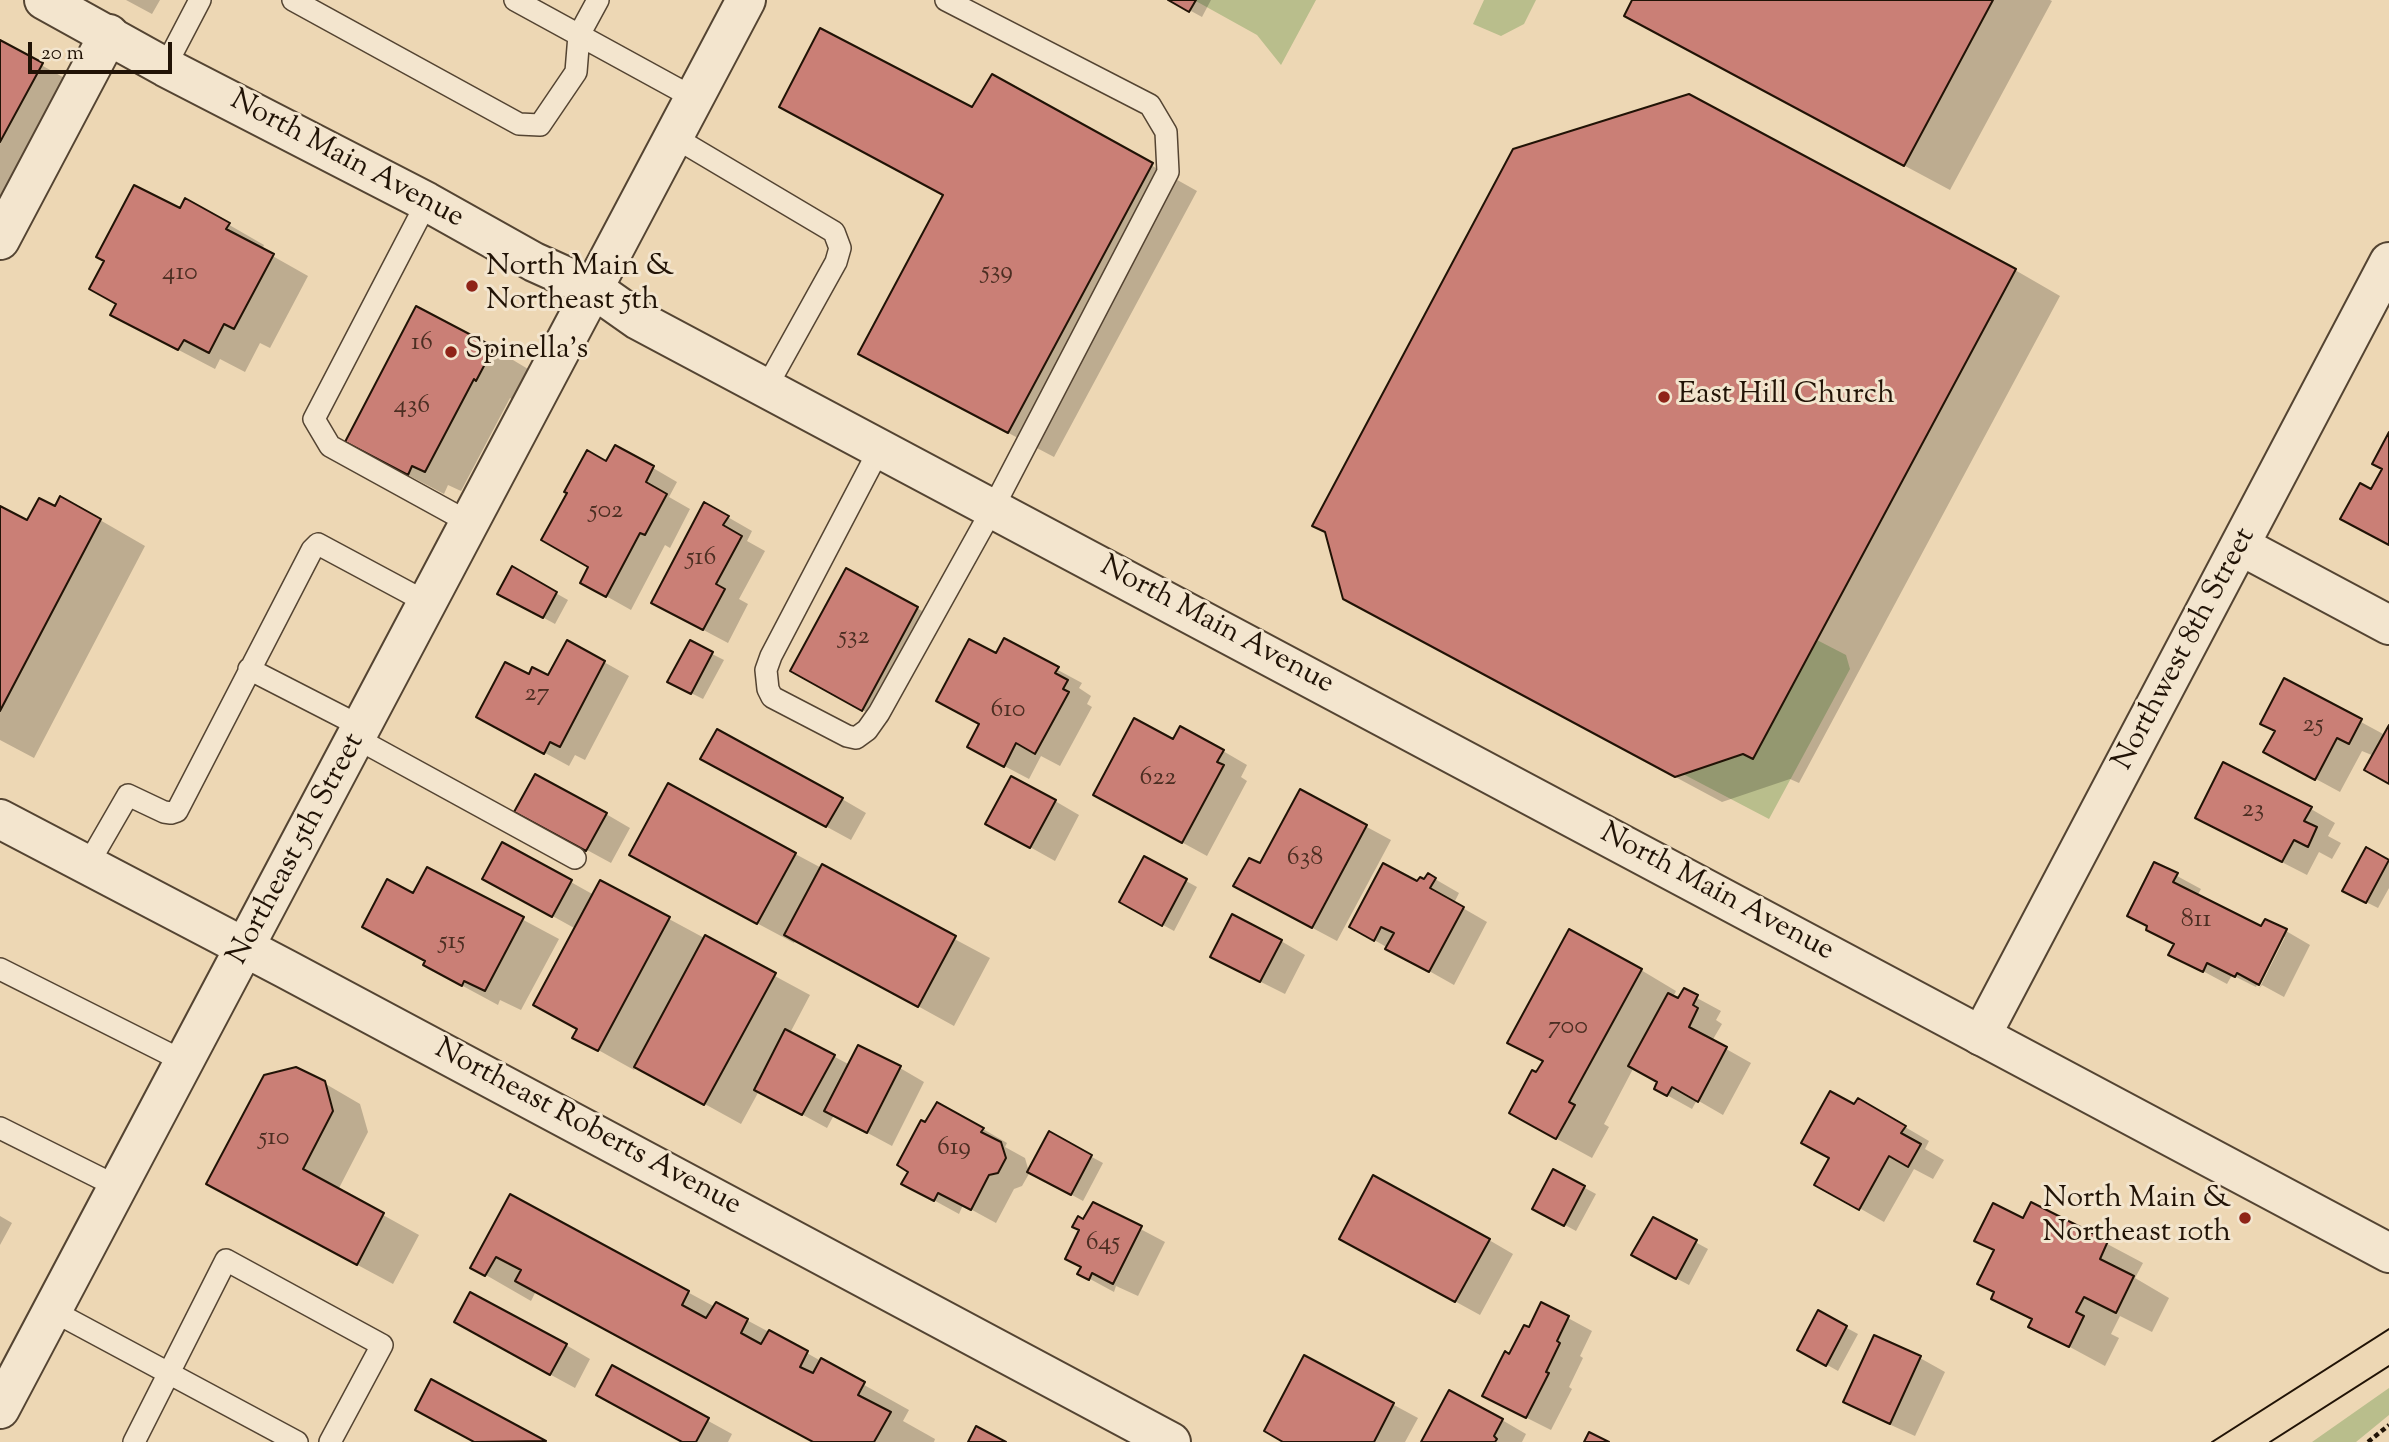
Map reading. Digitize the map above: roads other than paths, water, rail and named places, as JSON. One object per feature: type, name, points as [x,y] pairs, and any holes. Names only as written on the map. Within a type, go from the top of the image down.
[{"type":"street","name":"North Main Avenue","points":[[44,0],[165,67],[427,202],[534,262],[594,289],[638,320],[2389,1252]]},
{"type":"street","name":"Northeast 5th Street","points":[[0,1409],[746,0]]},
{"type":"street","points":[[0,240],[109,34]]},
{"type":"street","name":"Northwest 8th Street","points":[[1981,1036],[2389,262]]},
{"type":"street","points":[[2241,546],[2389,625]]},
{"type":"street","name":"Northeast Roberts Avenue","points":[[0,819],[982,1339],[1171,1442]]},
{"type":"lane","points":[[165,67],[200,0]]},
{"type":"lane","points":[[293,0],[519,124],[540,125],[576,72],[579,35],[598,0]]},
{"type":"lane","points":[[515,0],[694,98]]},
{"type":"lane","points":[[880,448],[766,670],[768,689],[772,697],[847,736],[856,738],[867,730],[878,713],[993,508],[1168,172],[1166,132],[1150,105],[946,0]]},
{"type":"lane","points":[[674,137],[834,232],[840,248],[836,262],[766,388]]},
{"type":"lane","points":[[427,202],[314,419],[330,446],[470,523]]},
{"type":"lane","points":[[87,866],[128,795],[164,812],[177,811],[249,669],[312,550],[318,544],[428,603]]},
{"type":"lane","points":[[249,669],[575,858]]},
{"type":"lane","points":[[0,970],[185,1062]]},
{"type":"lane","points":[[0,1128],[118,1187]]},
{"type":"lane","points":[[134,1442],[226,1259],[382,1345],[330,1442]]},
{"type":"lane","points":[[53,1311],[297,1442]]},
{"type":"tram line","points":[[2212,1442],[2389,1329]]},
{"type":"tram line","points":[[2270,1442],[2389,1366]]},
{"type":"place","name":"North Main & Northeast 5th","points":[[472,286]]},
{"type":"place","name":"Spinella's","points":[[451,352]]},
{"type":"place","name":"East Hill Church","points":[[1664,397]]},
{"type":"place","name":"North Main & Northeast 10th","points":[[2245,1218]]}]
